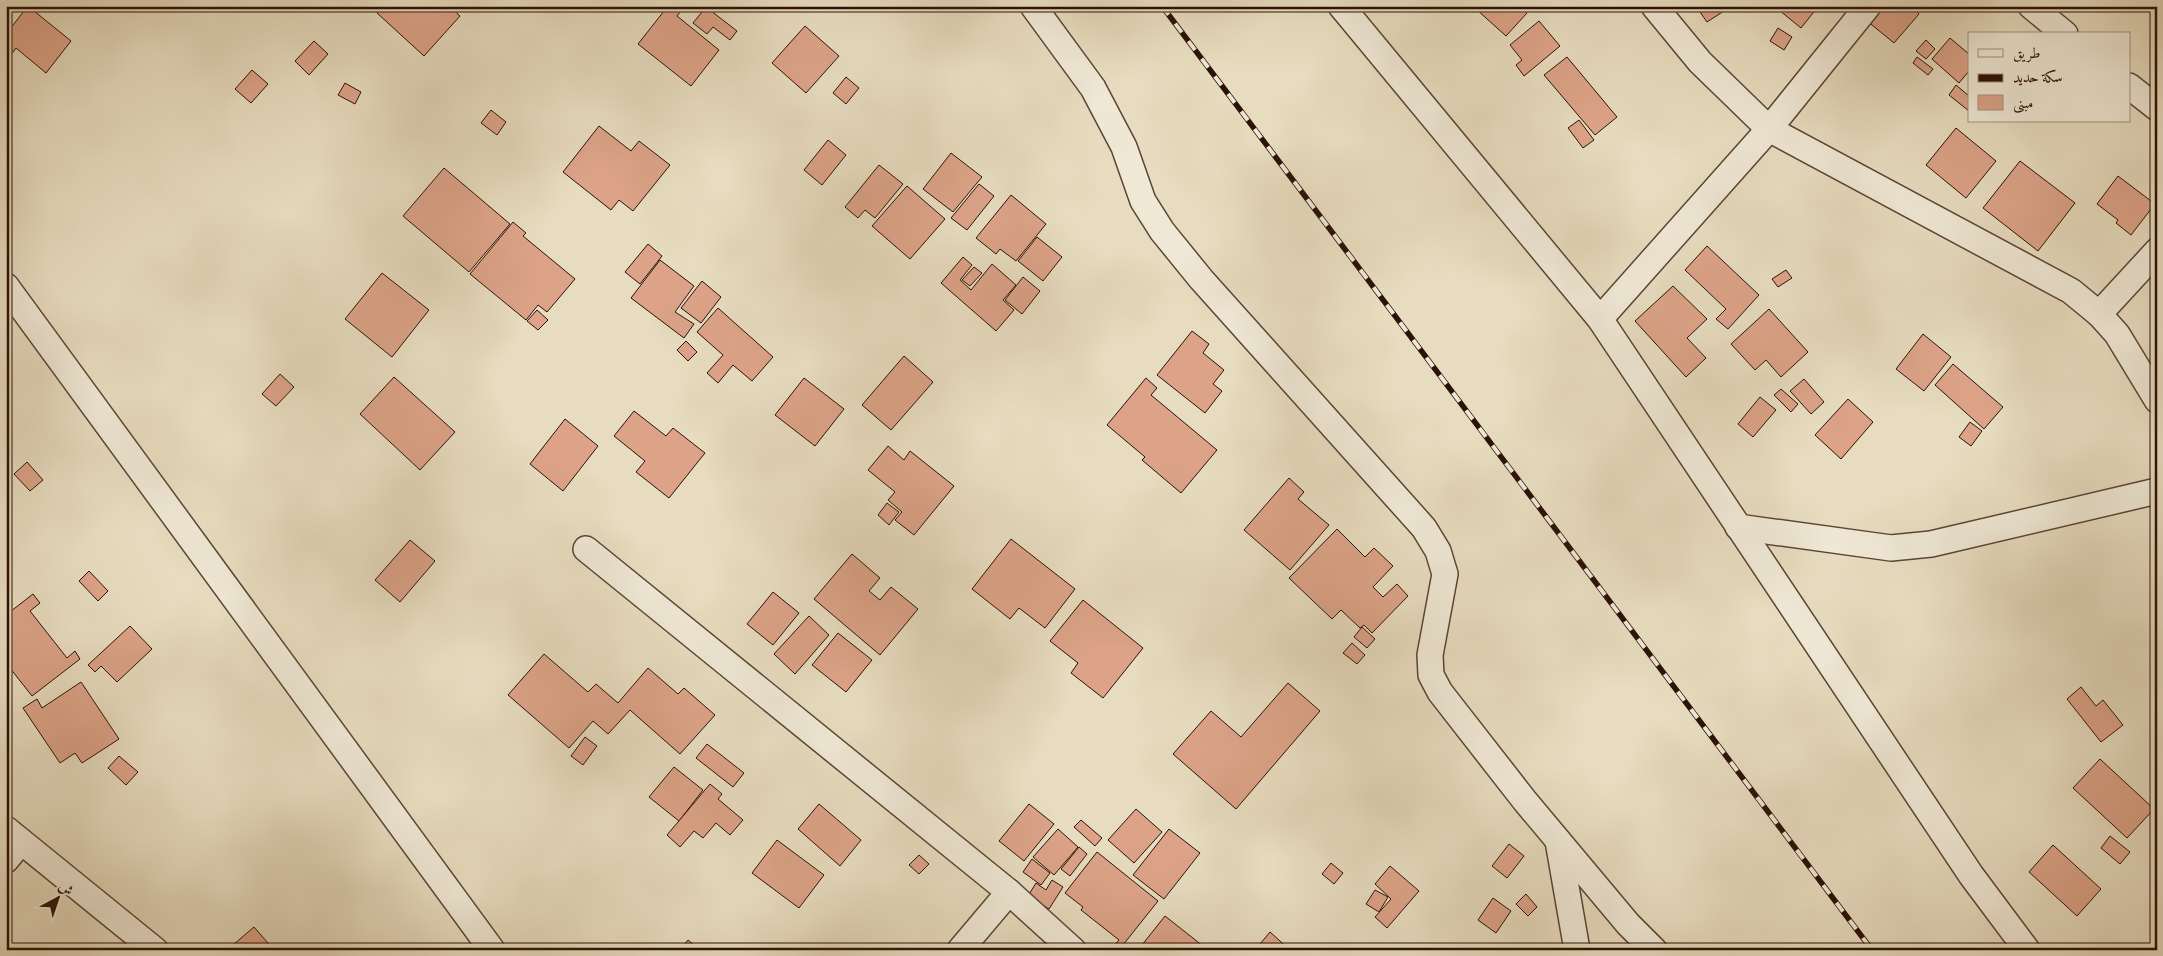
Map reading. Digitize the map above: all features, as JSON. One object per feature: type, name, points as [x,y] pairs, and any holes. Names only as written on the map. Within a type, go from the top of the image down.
[{"type":"street","points":[[1033,6],[1093,88],[1124,148],[1143,201],[1162,231],[1201,279],[1424,528],[1438,551],[1445,574],[1430,655],[1431,675],[1440,692],[1628,924],[1654,950]]},
{"type":"street","points":[[1340,6],[1600,319],[1971,875],[2027,950]]},
{"type":"street","points":[[1654,6],[1700,62],[1769,129],[2070,291],[2099,314],[2118,334],[2157,400]]},
{"type":"street","points":[[1600,319],[1769,129],[1868,6]]},
{"type":"street","points":[[2031,6],[2063,32]]},
{"type":"street","points":[[2130,87],[2157,108]]},
{"type":"street","points":[[2099,314],[2157,251]]},
{"type":"street","points":[[6,286],[492,950]]},
{"type":"street","points":[[1738,527],[1891,548],[1931,544],[2157,491]]},
{"type":"street","points":[[586,549],[1009,892],[1073,950]]},
{"type":"street","points":[[1558,839],[1577,950]]},
{"type":"street","points":[[11,844],[155,950]]},
{"type":"street","points":[[960,950],[1009,892]]},
{"type":"building","points":[[28,6],[71,41],[46,73],[16,48],[11,55],[6,52],[6,34]]},
{"type":"building","points":[[383,6],[449,6],[460,16],[424,56],[377,13]]},
{"type":"building","points":[[668,6],[685,6],[677,16],[719,50],[691,86],[638,44]]},
{"type":"building","points":[[1478,6],[1519,6],[1527,13],[1506,36],[1476,9]]},
{"type":"building","points":[[1709,6],[1721,6],[1724,11],[1707,22],[1700,12]]},
{"type":"building","points":[[1783,6],[1814,6],[1817,8],[1801,28],[1779,10]]},
{"type":"building","points":[[1878,6],[1911,6],[1919,14],[1894,43],[1866,20]]},
{"type":"building","points":[[706,7],[737,31],[730,40],[713,27],[707,34],[693,23]]},
{"type":"building","points":[[1539,21],[1560,46],[1524,76],[1516,65],[1522,60],[1510,45]]},
{"type":"building","points":[[805,26],[839,56],[806,93],[772,63]]},
{"type":"building","points":[[1778,28],[1792,37],[1784,50],[1770,41]]},
{"type":"building","points":[[1950,38],[1968,53],[1968,72],[1959,83],[1932,59]]},
{"type":"building","points":[[1926,40],[1935,49],[1926,59],[1916,51]]},
{"type":"building","points":[[314,41],[328,54],[309,75],[295,61]]},
{"type":"building","points":[[1567,57],[1617,117],[1595,135],[1544,75]]},
{"type":"building","points":[[1917,57],[1933,69],[1928,75],[1913,63]]},
{"type":"building","points":[[252,70],[268,84],[251,103],[235,89]]},
{"type":"building","points":[[846,77],[859,88],[846,104],[833,93]]},
{"type":"building","points":[[345,83],[361,92],[355,104],[338,95]]},
{"type":"building","points":[[1956,85],[1968,95],[1968,110],[1949,95]]},
{"type":"building","points":[[491,110],[506,122],[497,135],[481,123]]},
{"type":"building","points":[[1579,120],[1594,140],[1583,148],[1568,128]]},
{"type":"building","points":[[599,126],[631,151],[639,141],[670,165],[633,211],[619,200],[611,210],[563,172]]},
{"type":"building","points":[[1956,128],[1996,161],[1966,198],[1926,165]]},
{"type":"building","points":[[828,140],[846,155],[822,185],[804,170]]},
{"type":"building","points":[[951,153],[982,177],[953,212],[923,189]]},
{"type":"building","points":[[2020,161],[2075,203],[2038,251],[1983,208]]},
{"type":"building","points":[[879,165],[903,184],[875,218],[865,210],[858,218],[845,207]]},
{"type":"building","points":[[444,168],[510,224],[469,272],[403,216]]},
{"type":"building","points":[[2118,176],[2155,204],[2131,235],[2116,223],[2118,220],[2097,204]]},
{"type":"building","points":[[979,184],[994,196],[967,230],[951,218]]},
{"type":"building","points":[[907,186],[945,219],[910,259],[872,226]]},
{"type":"building","points":[[1011,195],[1046,224],[1016,261],[1000,249],[996,254],[976,238]]},
{"type":"building","points":[[513,222],[526,233],[523,236],[575,279],[547,312],[538,305],[526,320],[470,274]]},
{"type":"building","points":[[1037,237],[1062,257],[1043,281],[1018,261]]},
{"type":"building","points":[[648,244],[662,256],[640,284],[625,272]]},
{"type":"building","points":[[1707,246],[1759,295],[1728,329],[1716,319],[1726,309],[1685,270]]},
{"type":"building","points":[[963,257],[972,265],[960,280],[971,290],[992,264],[1016,285],[1003,300],[1014,310],[996,331],[941,283]]},
{"type":"building","points":[[660,260],[694,286],[675,312],[694,324],[684,338],[631,298]]},
{"type":"building","points":[[974,267],[982,273],[970,286],[962,280]]},
{"type":"building","points":[[1786,270],[1792,278],[1778,287],[1772,279]]},
{"type":"building","points":[[382,273],[429,310],[392,357],[345,319]]},
{"type":"building","points":[[1023,277],[1040,291],[1022,314],[1005,300]]},
{"type":"building","points":[[702,281],[721,297],[701,323],[681,308]]},
{"type":"building","points":[[1673,286],[1707,319],[1687,338],[1706,358],[1686,377],[1635,321]]},
{"type":"building","points":[[718,308],[773,357],[752,381],[733,365],[718,383],[707,373],[723,355],[697,332]]},
{"type":"building","points":[[1769,309],[1808,352],[1781,377],[1766,360],[1755,370],[1731,344]]},
{"type":"building","points":[[537,310],[548,320],[538,330],[527,321]]},
{"type":"building","points":[[1192,331],[1209,344],[1203,353],[1224,370],[1213,384],[1222,391],[1205,413],[1157,375]]},
{"type":"building","points":[[1923,334],[1951,357],[1924,391],[1896,369]]},
{"type":"building","points":[[686,341],[697,352],[688,361],[677,350]]},
{"type":"building","points":[[904,356],[933,382],[891,430],[862,405]]},
{"type":"building","points":[[1953,364],[2003,407],[1984,429],[1935,385]]},
{"type":"building","points":[[280,374],[294,387],[276,406],[262,394]]},
{"type":"building","points":[[394,377],[455,432],[420,470],[360,414]]},
{"type":"building","points":[[804,378],[844,409],[815,446],[775,415]]},
{"type":"building","points":[[1146,378],[1157,388],[1151,395],[1217,450],[1181,493],[1142,460],[1145,457],[1107,425]]},
{"type":"building","points":[[1804,379],[1824,402],[1811,414],[1790,391]]},
{"type":"building","points":[[1781,389],[1798,404],[1791,412],[1774,395]]},
{"type":"building","points":[[1760,397],[1776,410],[1753,437],[1738,424]]},
{"type":"building","points":[[1848,399],[1873,422],[1841,459],[1815,435]]},
{"type":"building","points":[[634,411],[666,436],[673,428],[705,453],[669,498],[636,472],[645,461],[614,436]]},
{"type":"building","points":[[565,419],[598,446],[563,491],[530,464]]},
{"type":"building","points":[[1970,422],[1982,431],[1971,446],[1959,437]]},
{"type":"building","points":[[888,446],[904,460],[910,451],[954,486],[914,535],[895,520],[902,512],[888,500],[895,492],[868,470]]},
{"type":"building","points":[[27,462],[43,480],[30,491],[14,474]]},
{"type":"building","points":[[1289,478],[1304,492],[1298,499],[1329,525],[1290,570],[1244,530]]},
{"type":"building","points":[[887,503],[899,512],[889,525],[878,515]]},
{"type":"building","points":[[1337,529],[1365,557],[1374,548],[1393,566],[1373,587],[1383,597],[1397,584],[1408,596],[1372,633],[1364,625],[1360,628],[1341,610],[1332,619],[1289,578]]},
{"type":"building","points":[[1011,539],[1075,589],[1045,628],[1019,608],[1010,619],[972,589]]},
{"type":"building","points":[[410,540],[435,561],[400,602],[375,580]]},
{"type":"building","points":[[852,554],[880,578],[869,591],[880,600],[891,587],[918,609],[880,655],[814,599]]},
{"type":"building","points":[[89,571],[108,591],[98,601],[79,581]]},
{"type":"building","points":[[773,592],[799,613],[773,645],[747,624]]},
{"type":"building","points":[[33,594],[40,603],[30,611],[67,658],[75,651],[80,659],[32,696],[6,663],[6,615]]},
{"type":"building","points":[[1083,600],[1143,648],[1103,698],[1071,673],[1078,663],[1050,641]]},
{"type":"building","points":[[809,616],[829,635],[795,674],[774,654]]},
{"type":"building","points":[[130,626],[152,649],[117,682],[101,666],[95,672],[88,665]]},
{"type":"building","points":[[1362,627],[1375,639],[1367,648],[1354,637]]},
{"type":"building","points":[[838,633],[872,660],[846,692],[812,665]]},
{"type":"building","points":[[1352,643],[1365,655],[1357,664],[1343,653]]},
{"type":"building","points":[[544,654],[588,692],[596,684],[618,703],[648,668],[678,694],[684,688],[715,715],[680,754],[630,710],[608,734],[593,721],[569,748],[508,695]]},
{"type":"building","points":[[81,682],[119,739],[82,763],[75,753],[60,763],[23,708],[37,699],[42,708]]},
{"type":"building","points":[[1288,683],[1320,711],[1236,809],[1173,754],[1211,711],[1241,737]]},
{"type":"building","points":[[2081,687],[2096,706],[2103,700],[2123,725],[2101,742],[2067,699]]},
{"type":"building","points":[[585,737],[597,746],[583,765],[571,756]]},
{"type":"building","points":[[707,744],[744,773],[733,787],[696,758]]},
{"type":"building","points":[[119,756],[138,772],[126,785],[108,768]]},
{"type":"building","points":[[2100,759],[2154,809],[2127,838],[2073,788]]},
{"type":"building","points":[[674,767],[703,790],[679,821],[649,797]]},
{"type":"building","points":[[710,784],[722,794],[718,799],[743,820],[730,835],[716,823],[703,838],[694,831],[680,847],[667,835]]},
{"type":"building","points":[[819,804],[861,840],[840,866],[798,829]]},
{"type":"building","points":[[1029,804],[1054,824],[1024,861],[999,841]]},
{"type":"building","points":[[1136,809],[1162,832],[1134,863],[1108,840]]},
{"type":"building","points":[[1081,820],[1102,838],[1095,846],[1074,827]]},
{"type":"building","points":[[1058,829],[1078,847],[1054,875],[1033,857]]},
{"type":"building","points":[[1169,829],[1200,853],[1164,899],[1133,875]]},
{"type":"building","points":[[2110,836],[2130,852],[2120,864],[2101,848]]},
{"type":"building","points":[[777,840],[824,875],[799,908],[752,873]]},
{"type":"building","points":[[1509,844],[1524,856],[1507,878],[1492,866]]},
{"type":"building","points":[[2053,845],[2101,889],[2077,916],[2029,872]]},
{"type":"building","points":[[1079,847],[1087,854],[1070,876],[1061,869]]},
{"type":"building","points":[[1097,852],[1158,901],[1119,950],[1114,946],[1119,940],[1081,910],[1083,907],[1065,893]]},
{"type":"building","points":[[919,855],[929,864],[919,874],[909,865]]},
{"type":"building","points":[[1032,859],[1050,873],[1041,885],[1023,872]]},
{"type":"building","points":[[1331,863],[1343,873],[1334,884],[1322,874]]},
{"type":"building","points":[[1390,866],[1419,891],[1387,928],[1375,917],[1391,899],[1375,884]]},
{"type":"building","points":[[1052,880],[1063,887],[1049,909],[1028,896],[1036,883],[1046,890]]},
{"type":"building","points":[[1375,890],[1388,897],[1379,912],[1366,904]]},
{"type":"building","points":[[1526,894],[1537,907],[1528,916],[1516,904]]},
{"type":"building","points":[[1493,898],[1511,911],[1496,933],[1478,920]]},
{"type":"building","points":[[1165,916],[1208,950],[1138,950]]},
{"type":"building","points":[[254,927],[274,950],[227,950]]},
{"type":"building","points":[[1270,932],[1290,950],[1255,950]]},
{"type":"building","points":[[688,940],[700,950],[680,950]]},
{"type":"railway","points":[[1162,6],[1872,950]]}]
